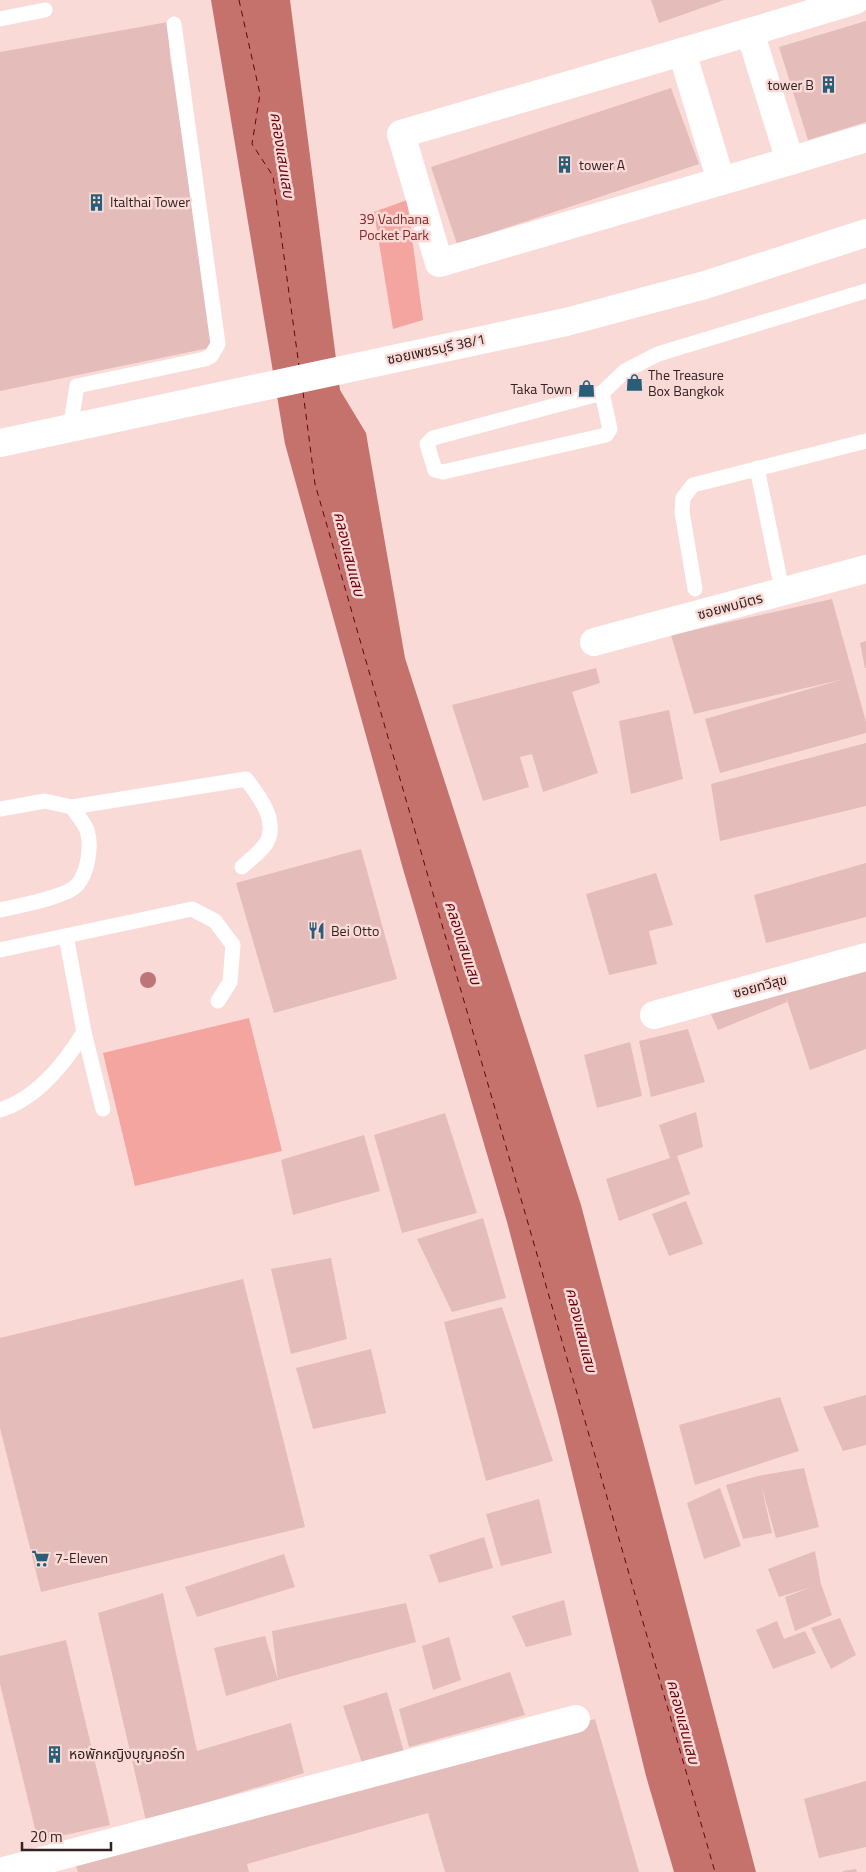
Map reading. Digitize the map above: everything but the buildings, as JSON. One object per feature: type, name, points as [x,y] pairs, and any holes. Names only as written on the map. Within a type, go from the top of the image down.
[{"type":"street","points":[[856,0],[401,134],[439,263],[866,138]]},
{"type":"street","points":[[750,32],[790,161]]},
{"type":"street","points":[[682,52],[721,181]]},
{"type":"street","name":"ซอยเพชรบุรี 38/1","points":[[0,443],[236,394],[423,351],[566,322],[705,285],[866,234]]},
{"type":"street","name":"ซอยพบมิตร","points":[[594,642],[866,569]]},
{"type":"street","name":"ซอยทวีสุข","points":[[654,1015],[866,957]]},
{"type":"street","points":[[0,1872],[576,1719]]},
{"type":"lane","points":[[0,19],[45,10]]},
{"type":"lane","points":[[70,429],[77,386],[205,359],[211,356],[218,344],[174,24]]},
{"type":"lane","points":[[602,393],[610,429],[606,435],[443,472],[435,470],[428,444],[433,438],[602,393],[624,371],[658,354],[866,291]]},
{"type":"lane","points":[[695,589],[682,512],[683,498],[694,485],[866,441]]},
{"type":"lane","points":[[758,468],[779,575]]},
{"type":"lane","points":[[0,809],[45,801],[72,807],[246,779],[262,800],[272,828],[266,843],[242,867]]},
{"type":"lane","points":[[0,910],[47,899],[77,886],[85,869],[89,853],[87,830],[72,807]]},
{"type":"lane","points":[[0,950],[192,909],[215,921],[233,945],[230,982],[218,1001]]},
{"type":"lane","points":[[66,936],[84,1032],[103,1108]]},
{"type":"lane","points":[[0,1110],[31,1092],[51,1076],[74,1050],[84,1032]]},
{"type":"green space","name":"39 Vadhana Pocket Park","points":[[407,200],[423,320],[393,329],[374,212]]},
{"type":"green space","points":[[249,1018],[282,1151],[135,1186],[103,1053]]},
{"type":"water","name":"คลองแสนแสบ","points":[[211,0],[290,0],[340,390],[366,433],[405,658],[581,1205],[756,1872],[674,1872],[646,1776],[558,1415],[507,1222],[403,869],[285,444]]},
{"type":"ferry route","points":[[239,0],[260,94],[252,144],[273,176],[299,366]]},
{"type":"ferry route","points":[[303,392],[315,484],[715,1872]]},
{"type":"place","name":"tower B","points":[[828,85]]},
{"type":"place","name":"tower A","points":[[565,165]]},
{"type":"place","name":"Italthai Tower","points":[[96,202]]},
{"type":"place","name":"The Treasure Box Bangkok","points":[[634,383]]},
{"type":"place","name":"Taka Town","points":[[586,389]]},
{"type":"place","name":"Bei Otto","points":[[317,931]]},
{"type":"place","name":"7-Eleven","points":[[41,1558]]},
{"type":"place","name":"หอพักหญิงบุญคอร์ท","points":[[55,1754]]}]
